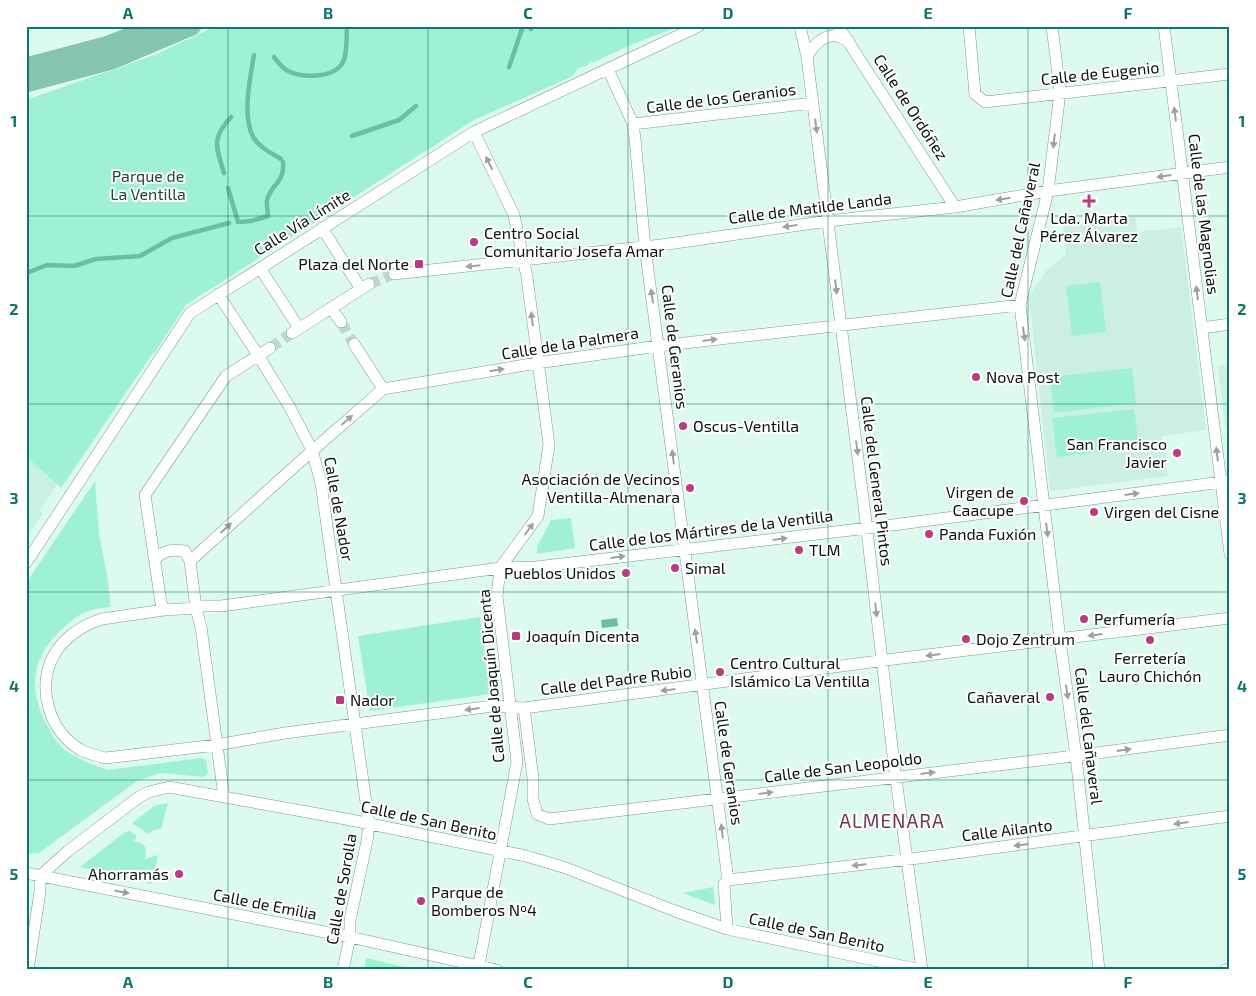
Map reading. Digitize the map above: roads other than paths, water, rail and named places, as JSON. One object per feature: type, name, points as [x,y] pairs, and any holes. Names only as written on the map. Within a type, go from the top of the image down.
[{"type":"main road","points":[[26,67],[105,46],[157,26]]},
{"type":"main road","points":[[26,83],[112,60],[192,26]]},
{"type":"street","name":"Calle Vía Límite","points":[[26,563],[190,313],[474,132],[699,26]]},
{"type":"street","name":"Calle del General Pintos","points":[[800,26],[807,57],[813,103],[867,528],[896,777],[922,970]]},
{"type":"street","name":"Calle de Ordóñez","points":[[838,26],[955,206]]},
{"type":"street","name":"Calle de Eugenio","points":[[969,26],[976,94],[985,102],[1230,74]]},
{"type":"street","name":"Calle del Cañaveral","points":[[1052,26],[1060,92],[1048,191],[1020,305],[1060,640],[1076,756],[1099,970]]},
{"type":"street","name":"Calle de las Magnolias","points":[[1164,26],[1202,328],[1225,482],[1230,554]]},
{"type":"street","points":[[807,57],[813,46],[824,39],[835,36],[849,41]]},
{"type":"street","name":"Calle de Geranios","points":[[608,68],[633,124],[645,247],[728,880],[724,884],[727,929]]},
{"type":"street","name":"Calle de los Geranios","points":[[633,124],[813,103]]},
{"type":"street","name":"Calle de Joaquín Dicenta","points":[[474,132],[514,215],[527,277],[549,445],[538,516],[500,568],[497,596],[517,762],[499,851],[479,968]]},
{"type":"street","name":"Calle de Matilde Landa","points":[[394,274],[645,247],[1230,167]]},
{"type":"street","points":[[260,268],[295,331],[365,286],[322,228]]},
{"type":"street","name":"Calle de Nador","points":[[218,294],[289,406],[312,450],[321,483],[355,725]]},
{"type":"street","name":"Calle de la Palmera","points":[[383,389],[658,346],[1020,305]]},
{"type":"street","points":[[331,308],[340,322]]},
{"type":"street","points":[[1202,328],[1230,324]]},
{"type":"street","points":[[190,561],[312,450],[383,389],[354,344]]},
{"type":"street","points":[[196,607],[164,610],[158,594],[155,559],[145,495],[226,376],[270,348]]},
{"type":"street","name":"Calle de los Mártires de la Ventilla","points":[[196,607],[221,606],[336,592],[500,568],[536,567],[867,528],[1225,482]]},
{"type":"street","points":[[155,559],[161,553],[175,550],[185,551],[190,561],[224,796]]},
{"type":"street","name":"Calle del Padre Rubio","points":[[164,610],[102,619],[86,625],[77,630],[60,647],[52,660],[46,680],[49,708],[64,735],[81,750],[94,756],[106,758],[216,745],[493,706],[524,708],[1230,618]]},
{"type":"street","name":"Calle de San Leopoldo","points":[[524,708],[533,778],[533,799],[538,814],[549,818],[1230,736]]},
{"type":"street","name":"Calle de Sorolla","points":[[343,970],[350,937],[350,920],[369,824],[355,725]]},
{"type":"street","name":"Calle de San Benito","points":[[40,876],[68,852],[149,792],[170,787],[369,824],[499,851],[566,868],[675,911],[727,929],[922,970]]},
{"type":"street","name":"Calle Ailanto","points":[[728,880],[908,860],[1230,816]]},
{"type":"street","name":"Calle de Emilia","points":[[26,873],[350,937],[479,968],[497,970]]},
{"type":"street","points":[[28,970],[40,892],[40,876]]},
{"type":"street","points":[[1225,970],[1230,969]]},
{"type":"waterway","points":[[274,57],[288,71],[301,75],[317,76],[333,72],[339,68],[345,58],[347,26]]},
{"type":"waterway","points":[[509,67],[523,26]]},
{"type":"waterway","points":[[254,55],[247,107],[250,128],[258,144],[281,159]]},
{"type":"waterway","points":[[352,136],[399,120],[416,106]]},
{"type":"waterway","points":[[224,173],[217,143],[220,131],[231,117]]},
{"type":"waterway","points":[[240,222],[268,216],[267,200],[271,190],[282,175],[283,162]]},
{"type":"waterway","points":[[228,188],[238,222]]},
{"type":"waterway","points":[[29,272],[47,265],[74,266],[96,259],[140,256],[172,238],[229,223]]},
{"type":"tunnel","points":[[369,284],[394,274]]},
{"type":"tunnel","points":[[341,322],[354,344]]},
{"type":"tunnel","points":[[270,348],[292,333]]},
{"type":"place","name":"Lda. Marta Pérez Álvarez","points":[[1089,201]]},
{"type":"place","name":"Centro Social Comunitario Josefa Amar","points":[[474,242]]},
{"type":"place","name":"Plaza del Norte","points":[[419,264]]},
{"type":"place","name":"Nova Post","points":[[976,377]]},
{"type":"place","name":"Oscus-Ventilla","points":[[683,426]]},
{"type":"place","name":"San Francisco Javier","points":[[1177,453]]},
{"type":"place","name":"Asociación de Vecinos Ventilla-Almenara","points":[[690,488]]},
{"type":"place","name":"Virgen de Caacupe","points":[[1024,501]]},
{"type":"place","name":"Virgen del Cisne","points":[[1094,512]]},
{"type":"place","name":"Panda Fuxión","points":[[929,534]]},
{"type":"place","name":"TLM","points":[[799,550]]},
{"type":"place","name":"Simal","points":[[675,568]]},
{"type":"place","name":"Pueblos Unidos","points":[[626,573]]},
{"type":"place","name":"Perfumería","points":[[1084,619]]},
{"type":"place","name":"Joaquín Dicenta","points":[[516,636]]},
{"type":"place","name":"Dojo Zentrum","points":[[966,639]]},
{"type":"place","name":"Ferretería Lauro Chichón","points":[[1150,640]]},
{"type":"place","name":"Centro Cultural Islámico La Ventilla","points":[[720,672]]},
{"type":"place","name":"Cañaveral","points":[[1050,697]]},
{"type":"place","name":"Nador","points":[[340,700]]},
{"type":"place","name":"Ahorramás","points":[[179,874]]},
{"type":"place","name":"Parque de Bomberos Nº4","points":[[421,901]]},
{"type":"district","name":"ALMENARA","points":[[892,821]]},
{"type":"park label","name":"Parque de La Ventilla","points":[[148,185]]}]
